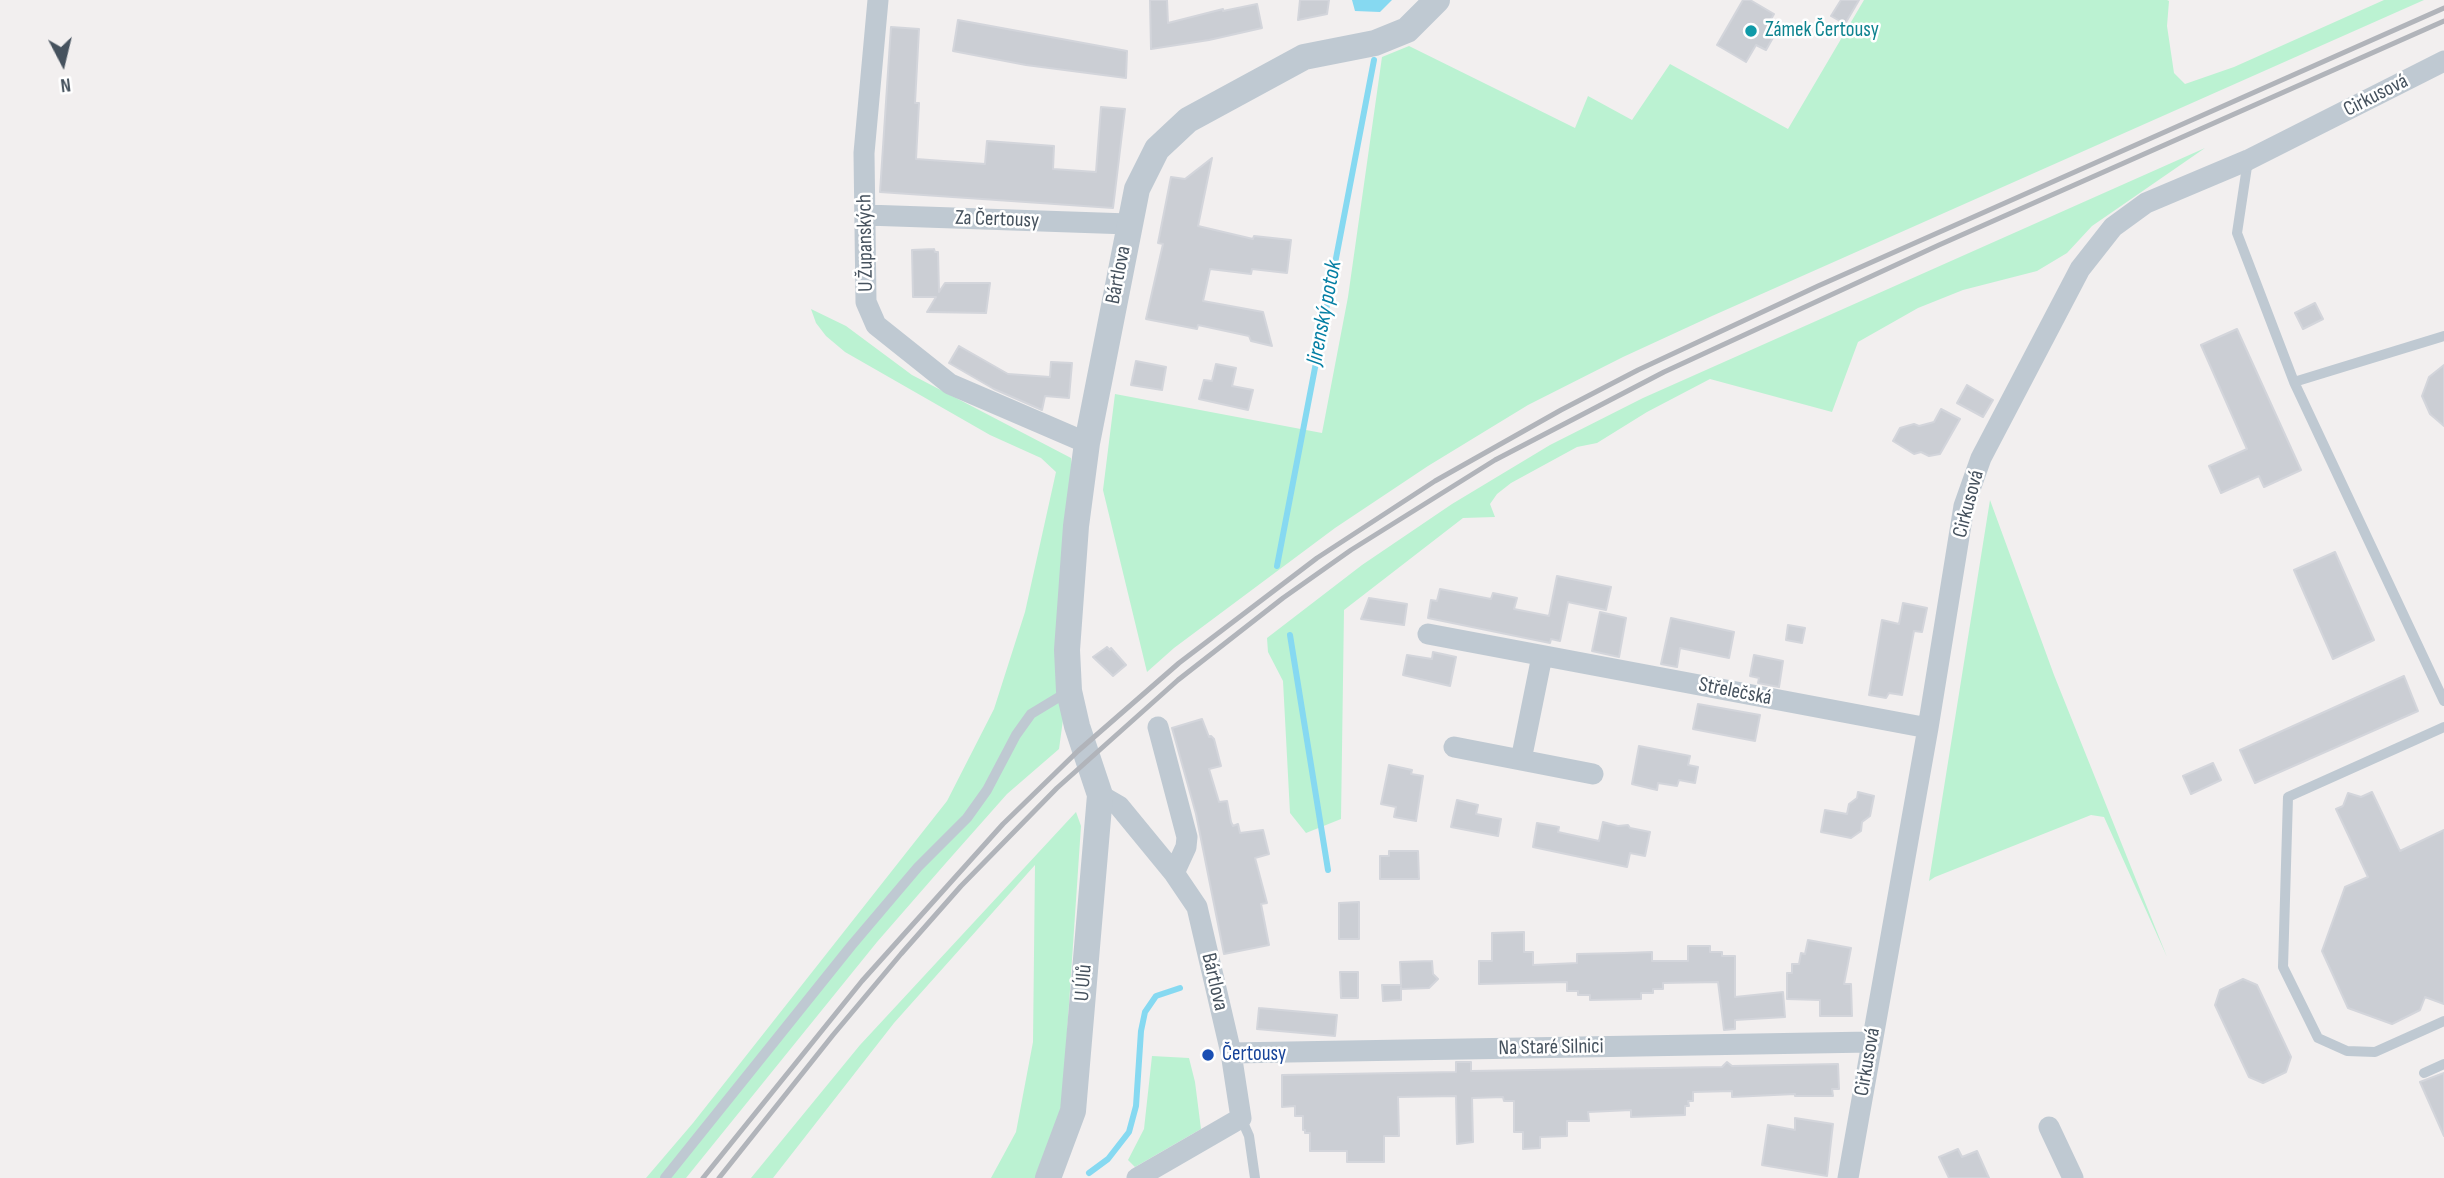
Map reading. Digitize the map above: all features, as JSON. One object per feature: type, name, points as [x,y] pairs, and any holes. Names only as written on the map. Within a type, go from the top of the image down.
[{"type":"street","name":"U Županských","points":[[878,0],[864,153],[866,302],[876,325],[950,384],[1087,443]]},
{"type":"street","name":"Bártlova","points":[[1241,1118],[1231,1054],[1197,907],[1174,873],[1119,806],[1099,790],[1077,726],[1069,691],[1069,606],[1087,443],[1137,189],[1157,149],[1188,120],[1304,57],[1375,43],[1407,30],[1437,0]]},
{"type":"street","name":"Cirkusová","points":[[1848,1178],[1928,728],[1964,506],[1981,458],[2080,269],[2113,227],[2146,203],[2248,160],[2444,61]]},
{"type":"street","name":"Za Čertousy","points":[[866,215],[1129,224]]},
{"type":"street","name":"Střelečská","points":[[1428,634],[1928,728]]},
{"type":"street","points":[[1521,760],[1542,656]]},
{"type":"street","points":[[1158,727],[1187,837],[1186,847],[1174,873]]},
{"type":"street","points":[[1454,747],[1593,774]]},
{"type":"street","name":"U Úlů","points":[[1048,1178],[1073,1111],[1099,790]]},
{"type":"street","name":"Na Staré Silnici","points":[[1231,1054],[1871,1042]]},
{"type":"street","points":[[1137,1178],[1241,1118]]},
{"type":"street","points":[[2049,1127],[2073,1178]]},
{"type":"lane","points":[[2248,160],[2237,233],[2294,382],[2444,701]]},
{"type":"lane","points":[[2294,382],[2444,336]]},
{"type":"lane","points":[[665,1178],[851,946],[918,867],[967,818],[1031,714],[1069,691]]},
{"type":"lane","points":[[2444,727],[2288,797],[2283,967],[2318,1038],[2347,1051],[2375,1052],[2444,1021]]},
{"type":"lane","points":[[2424,1073],[2444,1064]]},
{"type":"lane","name":"Bártlova","points":[[1241,1118],[1249,1136],[1255,1178]]},
{"type":"green space","points":[[1864,0],[2167,0],[2167,26],[2174,73],[2185,84],[2234,67],[2384,0],[2424,0],[1712,316],[1528,405],[1428,466],[1335,528],[1174,648],[1147,672],[1103,490],[1115,394],[1322,433],[1348,297],[1382,57],[1409,46],[1575,128],[1588,96],[1632,120],[1670,64],[1788,129]]},
{"type":"green space","points":[[2205,148],[2092,226],[2067,253],[2037,271],[1963,290],[1918,308],[1858,342],[1832,412],[1710,379],[1647,412],[1597,443],[1577,447],[1511,483],[1497,494],[1490,504],[1495,517],[1463,518],[1344,610],[1341,819],[1306,833],[1290,813],[1283,681],[1268,652],[1267,638],[1362,565],[1452,504],[1550,445],[1643,398]]},
{"type":"green space","points":[[811,309],[846,326],[912,375],[1071,458],[1074,483],[1065,705],[1059,749],[1007,794],[877,942],[686,1178],[646,1178],[693,1123],[947,801],[994,709],[1025,612],[1056,472],[1041,458],[990,435],[845,352],[826,336],[816,323]]},
{"type":"green space","points":[[1990,500],[2054,675],[2167,957],[2104,817],[2091,815],[1929,881]]},
{"type":"green space","points":[[1076,812],[1081,826],[1062,1108],[1035,1178],[991,1178],[1016,1132],[1033,1042],[1035,865],[894,1023],[773,1178],[751,1178],[860,1045]]},
{"type":"green space","points":[[1152,1056],[1189,1058],[1201,1129],[1135,1167],[1128,1160],[1144,1129]]},
{"type":"water","points":[[1352,0],[1392,0],[1380,12],[1355,11]]},
{"type":"building","points":[[1150,0],[1167,0],[1168,23],[1223,9],[1257,4],[1262,28],[1151,49]]},
{"type":"building","points":[[1300,0],[1329,0],[1327,14],[1298,20]]},
{"type":"building","name":"Zámek Čertousy","points":[[1743,0],[1750,0],[1774,14],[1770,21],[1779,27],[1766,50],[1756,45],[1746,62],[1717,45]]},
{"type":"building","points":[[1841,0],[1859,0],[1845,24],[1831,16]]},
{"type":"building","points":[[958,20],[1127,51],[1126,78],[1026,65],[953,51]]},
{"type":"building","points":[[891,27],[919,29],[915,103],[919,103],[916,159],[985,164],[987,141],[1054,146],[1053,169],[1096,172],[1101,107],[1125,109],[1113,208],[880,192]]},
{"type":"building","points":[[1212,158],[1198,226],[1253,239],[1254,236],[1291,240],[1287,273],[1252,269],[1251,274],[1210,269],[1203,301],[1263,312],[1272,346],[1251,341],[1249,336],[1198,325],[1197,329],[1146,319],[1163,244],[1158,243],[1171,177],[1185,179]]},
{"type":"building","points":[[934,249],[938,252],[939,292],[945,283],[990,283],[986,313],[927,312],[936,297],[913,297],[912,250]]},
{"type":"building","points":[[2315,303],[2323,319],[2303,329],[2295,313]]},
{"type":"building","points":[[2237,329],[2301,470],[2264,487],[2259,476],[2221,493],[2209,466],[2247,449],[2201,345]]},
{"type":"building","points":[[959,346],[1008,374],[1050,377],[1051,362],[1072,363],[1069,398],[1045,396],[1042,410],[994,389],[949,363]]},
{"type":"building","points":[[1136,361],[1166,367],[1162,390],[1131,385]]},
{"type":"building","points":[[1216,364],[1236,368],[1232,386],[1253,390],[1248,410],[1199,399],[1204,380],[1212,381]]},
{"type":"building","points":[[2444,365],[2444,426],[2430,414],[2422,396],[2429,377]]},
{"type":"building","points":[[1967,385],[1993,400],[1983,417],[1957,403]]},
{"type":"building","points":[[1941,409],[1960,419],[1940,454],[1914,454],[1893,441],[1900,428],[1934,422]]},
{"type":"building","points":[[2335,552],[2374,640],[2333,659],[2294,570]]},
{"type":"building","points":[[1557,576],[1611,587],[1606,610],[1568,602],[1560,641],[1551,639],[1550,643],[1428,618],[1431,600],[1437,601],[1440,589],[1491,599],[1493,593],[1517,598],[1514,609],[1549,616]]},
{"type":"building","points":[[1369,598],[1407,604],[1404,625],[1361,619]]},
{"type":"building","points":[[1903,603],[1927,608],[1922,632],[1914,631],[1902,695],[1889,693],[1886,698],[1869,695],[1882,620],[1899,624]]},
{"type":"building","points":[[1600,612],[1626,618],[1619,657],[1592,651]]},
{"type":"building","points":[[1671,618],[1734,632],[1729,658],[1680,648],[1677,667],[1661,664]]},
{"type":"building","points":[[1788,625],[1805,628],[1802,643],[1786,640]]},
{"type":"building","points":[[1107,647],[1126,665],[1113,676],[1093,657]]},
{"type":"building","points":[[1433,652],[1456,657],[1450,686],[1403,675],[1407,655],[1432,659]]},
{"type":"building","points":[[1754,655],[1783,661],[1779,687],[1758,683],[1759,678],[1750,676]]},
{"type":"building","points":[[2404,676],[2418,711],[2255,783],[2240,750]]},
{"type":"building","points":[[1698,704],[1760,715],[1755,741],[1693,729]]},
{"type":"building","points":[[1202,719],[1209,737],[1214,739],[1221,766],[1209,769],[1219,802],[1227,801],[1231,822],[1233,826],[1238,824],[1240,833],[1263,830],[1269,854],[1255,858],[1267,903],[1261,904],[1269,945],[1224,954],[1196,814],[1172,728]]},
{"type":"building","points":[[1639,746],[1690,756],[1688,765],[1698,767],[1695,783],[1679,780],[1677,786],[1658,783],[1657,790],[1632,784]]},
{"type":"building","points":[[2213,763],[2221,780],[2191,794],[2183,776]]},
{"type":"building","points":[[1389,765],[1412,770],[1411,774],[1423,776],[1416,821],[1394,817],[1396,807],[1381,804]]},
{"type":"building","points":[[1858,792],[1874,796],[1870,816],[1862,822],[1861,831],[1851,838],[1821,832],[1825,810],[1847,814],[1849,804],[1857,798]]},
{"type":"building","points":[[2372,792],[2400,851],[2444,830],[2444,1004],[2425,997],[2420,1010],[2392,1024],[2348,1008],[2322,951],[2345,887],[2368,877],[2336,809],[2343,806],[2348,793],[2361,797]]},
{"type":"building","points":[[1457,800],[1478,805],[1476,814],[1501,819],[1498,836],[1451,827]]},
{"type":"building","points":[[1603,822],[1618,826],[1628,825],[1630,828],[1650,832],[1645,856],[1630,853],[1627,867],[1533,847],[1537,823],[1559,827],[1558,832],[1599,841]]},
{"type":"building","points":[[1389,851],[1418,851],[1419,879],[1380,879],[1380,856],[1389,856]]},
{"type":"building","points":[[1359,902],[1359,939],[1339,939],[1339,903]]},
{"type":"building","points":[[1524,932],[1524,952],[1533,952],[1533,965],[1577,963],[1577,954],[1652,952],[1652,961],[1688,961],[1688,946],[1710,946],[1710,952],[1735,956],[1735,997],[1783,992],[1785,1017],[1735,1020],[1735,1029],[1724,1030],[1718,982],[1663,983],[1663,989],[1653,989],[1653,993],[1641,993],[1641,999],[1590,1000],[1590,995],[1567,991],[1567,982],[1479,984],[1479,961],[1492,961],[1492,933]]},
{"type":"building","points":[[1808,940],[1851,948],[1844,984],[1851,984],[1852,1016],[1820,1016],[1820,1000],[1787,999],[1787,973],[1792,973],[1792,964],[1799,964],[1801,953],[1805,954]]},
{"type":"building","points":[[1432,961],[1433,974],[1438,979],[1429,988],[1401,989],[1401,1000],[1383,1001],[1382,985],[1401,985],[1400,962]]},
{"type":"building","points":[[1340,972],[1358,972],[1358,998],[1341,998]]},
{"type":"building","points":[[2243,979],[2257,985],[2291,1057],[2286,1072],[2263,1083],[2249,1077],[2215,1005],[2220,990]]},
{"type":"building","points":[[1259,1008],[1337,1015],[1335,1036],[1257,1029]]},
{"type":"building","points":[[1456,1062],[1471,1062],[1471,1071],[1722,1067],[1727,1062],[1732,1066],[1838,1064],[1839,1089],[1832,1089],[1833,1096],[1795,1094],[1732,1097],[1732,1091],[1693,1092],[1693,1101],[1688,1101],[1689,1106],[1685,1106],[1685,1115],[1631,1117],[1631,1110],[1588,1112],[1589,1121],[1567,1121],[1567,1136],[1540,1137],[1540,1148],[1523,1149],[1523,1132],[1514,1132],[1514,1101],[1504,1101],[1503,1097],[1472,1098],[1473,1142],[1457,1144],[1456,1096],[1398,1097],[1399,1136],[1384,1136],[1384,1162],[1347,1162],[1347,1151],[1310,1151],[1310,1133],[1303,1130],[1303,1116],[1295,1116],[1295,1106],[1282,1107],[1282,1075],[1456,1072]]},
{"type":"building","points":[[2444,1073],[2444,1136],[2420,1082]]},
{"type":"building","points":[[1795,1118],[1833,1124],[1827,1176],[1762,1165],[1768,1125],[1795,1130]]},
{"type":"building","points":[[1958,1149],[1962,1157],[1977,1151],[1989,1178],[1949,1178],[1939,1157]]},
{"type":"waterway","name":"Jirenský potok","points":[[1277,566],[1374,60]]},
{"type":"waterway","name":"Jirenský potok","points":[[1290,635],[1328,870]]},
{"type":"waterway","name":"Jirenský potok","points":[[1089,1173],[1108,1159],[1129,1132],[1136,1106],[1141,1031],[1145,1012],[1156,996],[1180,988]]},
{"type":"railway","points":[[703,1178],[862,981],[1003,824],[1078,751],[1179,663],[1317,558],[1435,481],[1638,370],[1818,286],[2444,8]]},
{"type":"railway","points":[[719,1178],[901,954],[961,886],[1057,788],[1178,680],[1283,598],[1351,550],[1495,460],[1664,372],[1939,245],[2444,21]]},
{"type":"place","name":"Zámek Čertousy","points":[[1751,31]]},
{"type":"place","name":"Čertousy","points":[[1208,1055]]}]
